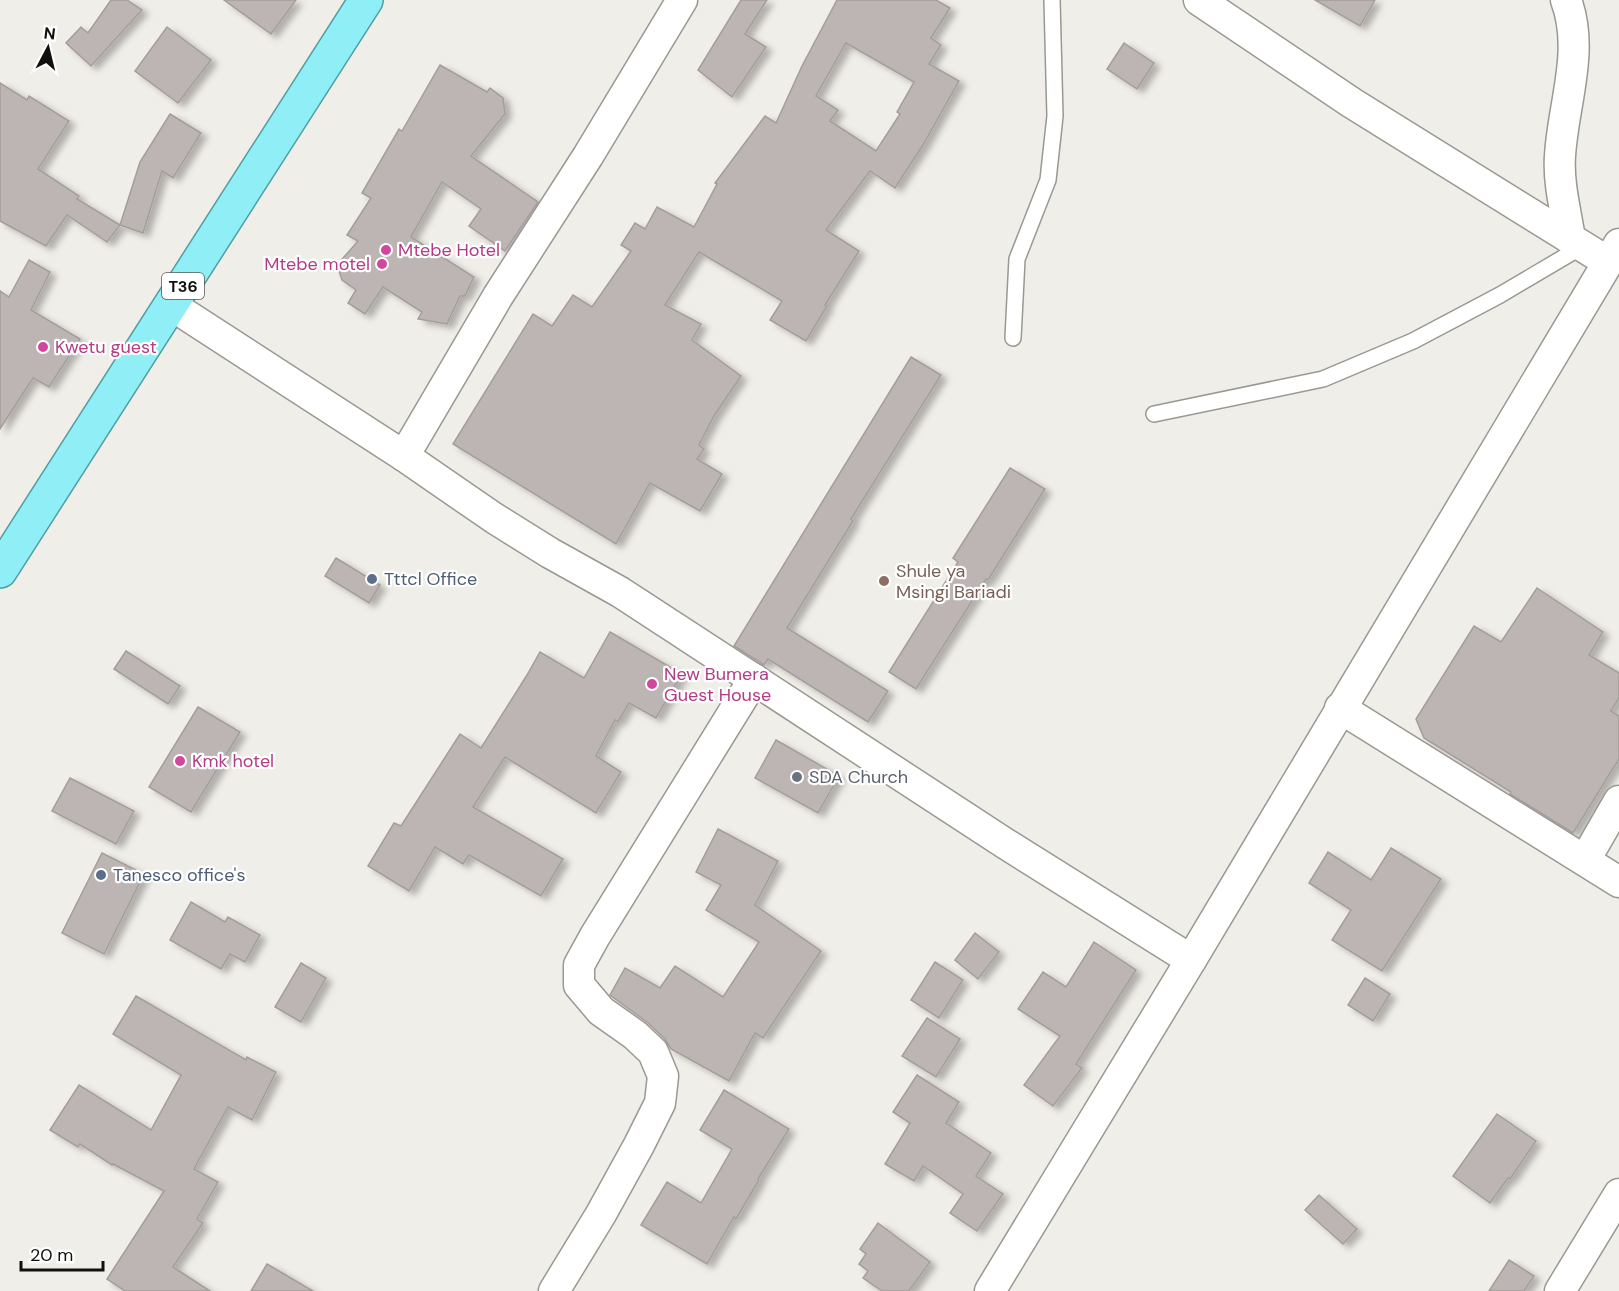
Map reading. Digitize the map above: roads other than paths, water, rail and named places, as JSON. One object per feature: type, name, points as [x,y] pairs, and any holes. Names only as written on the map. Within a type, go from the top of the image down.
[{"type":"highway","name":"T36","points":[[0,571],[366,0]]},
{"type":"street","points":[[404,456],[498,296],[588,156],[682,0]]},
{"type":"street","points":[[990,1291],[1614,253],[1576,243],[1353,103],[1199,0]]},
{"type":"street","points":[[1566,0],[1573,18],[1574,55],[1560,159],[1576,243]]},
{"type":"street","points":[[171,304],[404,456],[494,518],[550,553],[620,592],[1006,844],[1191,960]]},
{"type":"street","points":[[554,1291],[601,1214],[639,1145],[660,1103],[663,1076],[653,1052],[635,1035],[601,1011],[579,985],[579,965],[754,679]]},
{"type":"street","points":[[1340,708],[1619,882]]},
{"type":"street","points":[[1585,860],[1619,801]]},
{"type":"street","points":[[1560,1291],[1619,1194]]},
{"type":"lane","points":[[1013,338],[1017,259],[1048,180],[1054,116],[1052,0]]},
{"type":"lane","points":[[1154,414],[1323,379],[1413,341],[1500,295],[1576,243]]},
{"type":"place","name":"Mtebe Hotel","points":[[386,250]]},
{"type":"place","name":"Mtebe motel","points":[[382,264]]},
{"type":"place","name":"Kwetu guest","points":[[43,347]]},
{"type":"place","name":"Tttcl Office","points":[[372,579]]},
{"type":"place","name":"Shule ya Msingi Bariadi","points":[[884,581]]},
{"type":"place","name":"New Bumera Guest House","points":[[652,684]]},
{"type":"place","name":"Kmk hotel","points":[[180,761]]},
{"type":"place","name":"SDA Church","points":[[797,777]]},
{"type":"place","name":"Tanesco office's","points":[[101,875]]}]
